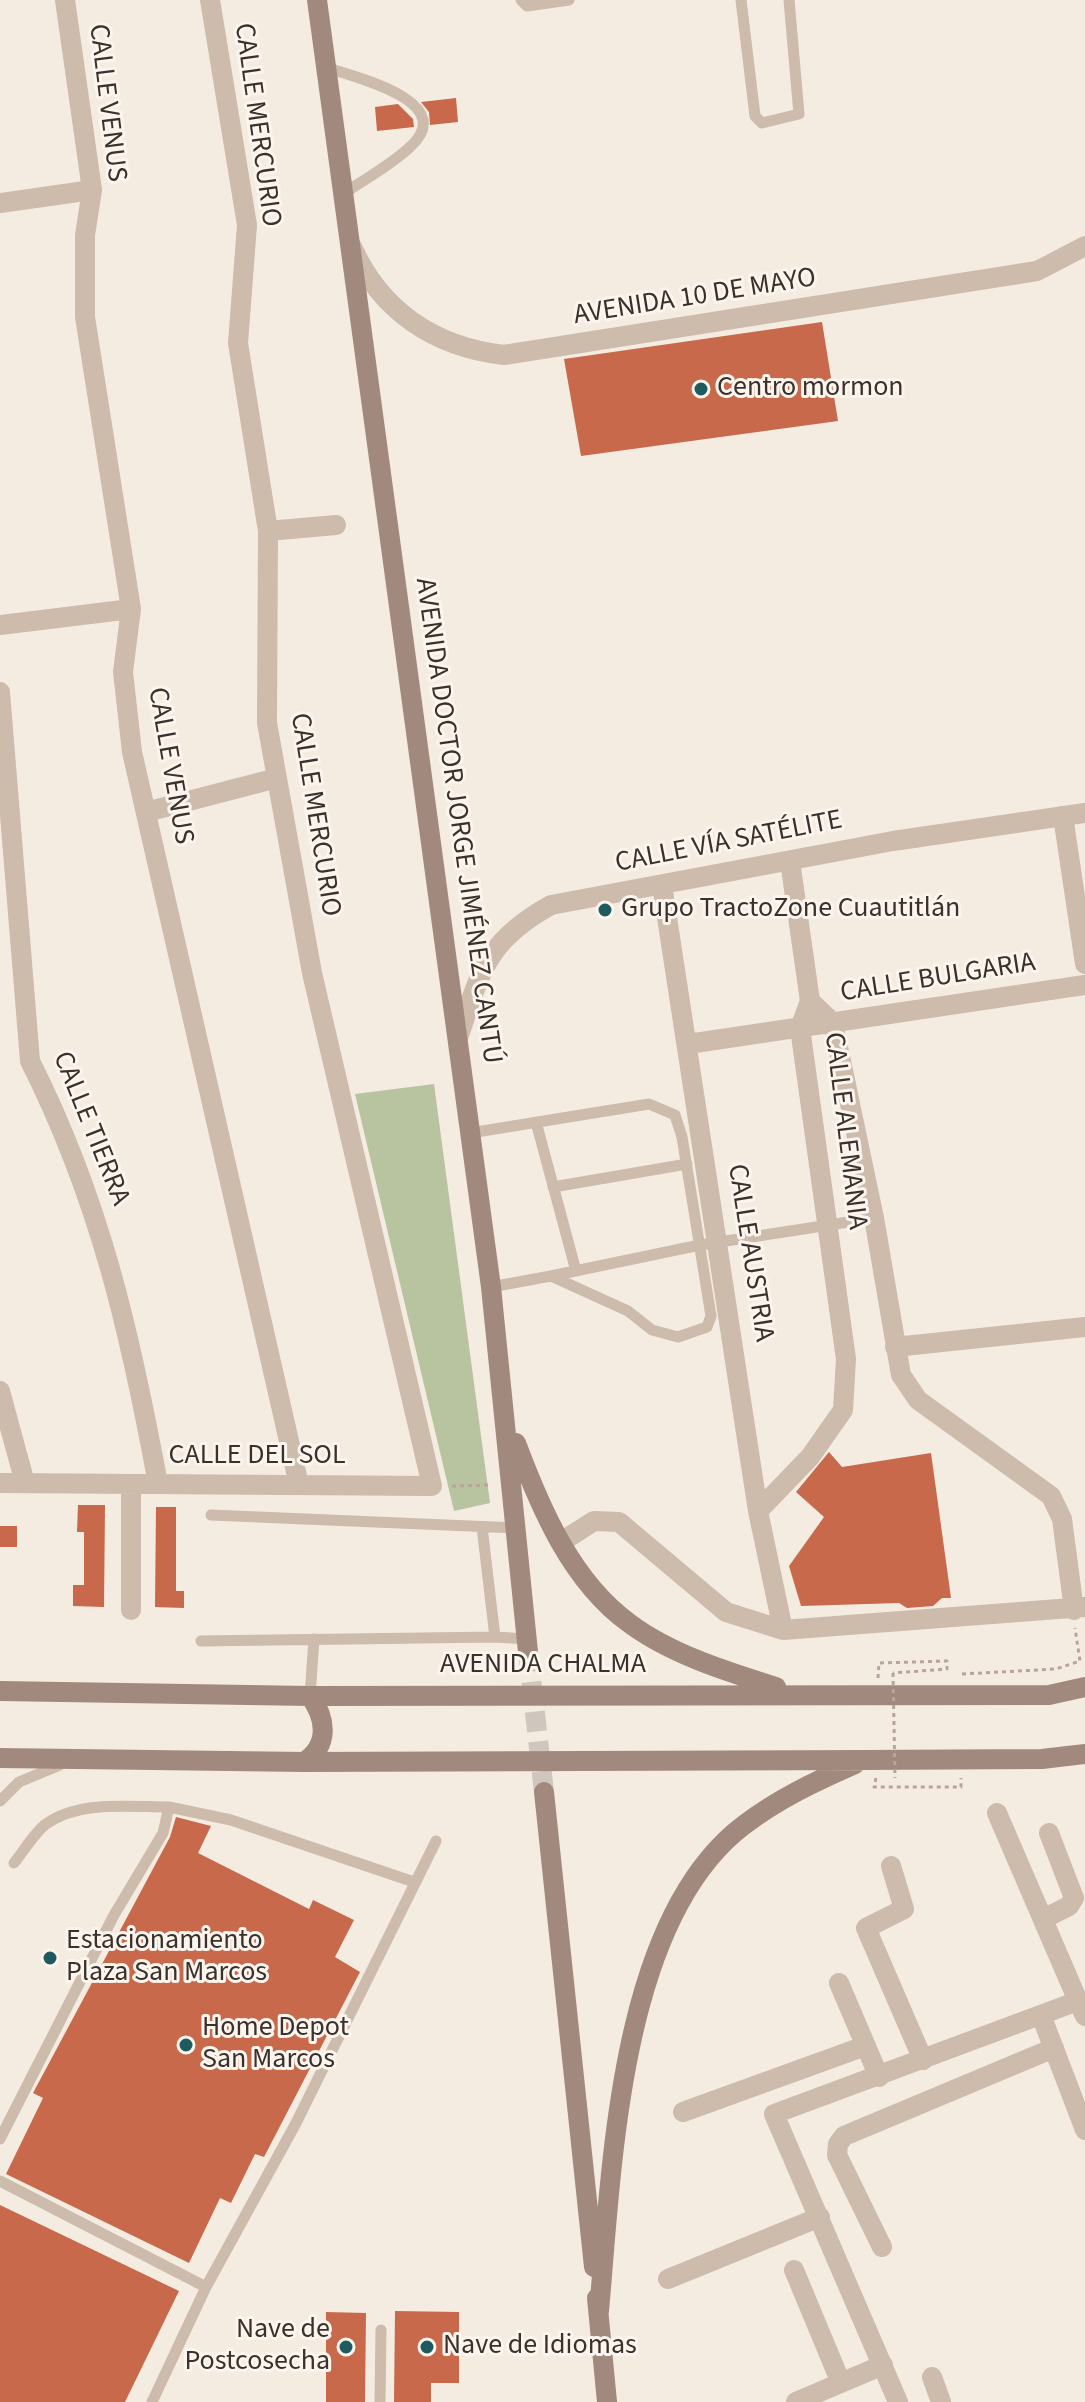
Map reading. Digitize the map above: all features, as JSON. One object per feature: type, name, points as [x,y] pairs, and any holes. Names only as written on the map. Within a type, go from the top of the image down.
[{"type":"main road","name":"AVENIDA DOCTOR JORGE JIMÉNEZ CANTÚ","points":[[321,3],[325,67],[491,1287],[528,1645]]},
{"type":"main road","points":[[507,1420],[540,1504],[561,1542],[585,1577],[629,1623],[708,1663],[795,1693]]},
{"type":"main road","points":[[1049,1695],[1085,1679]]},
{"type":"main road","name":"AVENIDA CHALMA","points":[[0,1691],[310,1696],[1049,1695],[1085,1687]]},
{"type":"main road","points":[[304,1762],[318,1751],[323,1736],[321,1711],[310,1696]]},
{"type":"main road","points":[[0,1758],[304,1762],[863,1760],[1042,1759],[1085,1754]]},
{"type":"main road","points":[[599,2311],[618,2109],[663,1932],[694,1878],[742,1826],[800,1789],[863,1760]]},
{"type":"main road","points":[[544,1792],[607,2402]]},
{"type":"street","name":"CALLE VENUS","points":[[65,0],[92,190],[85,235],[85,317],[131,609],[123,672],[132,752],[299,1485]]},
{"type":"street","name":"CALLE MERCURIO","points":[[210,0],[247,225],[238,343],[268,531],[267,723],[312,973],[432,1486]]},
{"type":"street","points":[[0,203],[92,190]]},
{"type":"street","name":"AVENIDA 10 DE MAYO","points":[[351,246],[376,290],[412,324],[465,349],[514,355],[1037,271],[1085,246]]},
{"type":"street","points":[[268,531],[336,525]]},
{"type":"street","points":[[0,625],[131,609]]},
{"type":"street","name":"CALLE TIERRA","points":[[0,692],[30,1061],[53,1107],[95,1210],[135,1359],[158,1484]]},
{"type":"street","points":[[146,812],[277,778]]},
{"type":"street","name":"CALLE VÍA SATÉLITE","points":[[458,1038],[482,967],[498,944],[520,922],[551,905],[790,861],[1085,813]]},
{"type":"street","points":[[1063,816],[1085,958]]},
{"type":"street","name":"CALLE ALEMANIA","points":[[758,1511],[810,1457],[843,1410],[846,1359],[800,1028],[810,1001],[790,861]]},
{"type":"street","name":"CALLE AUSTRIA","points":[[662,885],[688,1044],[710,1243],[758,1511],[783,1630]]},
{"type":"street","name":"CALLE BULGARIA","points":[[688,1044],[1085,985]]},
{"type":"street","points":[[561,1542],[594,1521],[619,1522],[726,1612],[783,1630],[1079,1608],[1062,1519],[1051,1496],[918,1400],[901,1375],[874,1218],[833,1023],[810,1001]]},
{"type":"street","points":[[895,1347],[1085,1327]]},
{"type":"street","points":[[0,1391],[25,1483]]},
{"type":"street","name":"CALLE DEL SOL","points":[[0,1483],[432,1486]]},
{"type":"street","points":[[131,1484],[131,1610]]},
{"type":"street","points":[[898,2402],[774,2114],[1041,2015],[1081,2008],[997,1813]]},
{"type":"street","points":[[1043,1919],[1069,1906],[1074,1898],[1049,1833]]},
{"type":"street","points":[[891,1866],[904,1909],[866,1928],[923,2060]]},
{"type":"street","points":[[839,1983],[879,2077]]},
{"type":"street","points":[[1041,2015],[1085,2130]]},
{"type":"street","points":[[683,2112],[865,2046]]},
{"type":"street","points":[[882,2247],[837,2155],[838,2144],[844,2136],[1054,2048]]},
{"type":"street","points":[[668,2279],[820,2217]]},
{"type":"street","points":[[794,2270],[841,2383]]},
{"type":"street","points":[[796,2402],[883,2365]]},
{"type":"street","points":[[932,2377],[941,2402]]},
{"type":"lane","points":[[521,0],[527,6],[569,0]]},
{"type":"lane","points":[[741,0],[755,116],[762,123],[799,114],[789,0]]},
{"type":"lane","points":[[325,67],[400,93],[417,108],[421,121],[413,145],[343,194]]},
{"type":"lane","points":[[470,1133],[649,1104],[675,1115],[710,1243],[711,1316],[707,1327],[697,1333],[678,1337],[652,1330],[628,1311],[551,1276]]},
{"type":"lane","points":[[536,1122],[576,1271]]},
{"type":"lane","points":[[553,1187],[687,1164]]},
{"type":"lane","points":[[491,1287],[710,1243],[874,1218]]},
{"type":"lane","points":[[211,1515],[517,1528]]},
{"type":"lane","points":[[482,1527],[495,1637]]},
{"type":"lane","points":[[201,1641],[495,1637],[528,1645]]},
{"type":"lane","points":[[310,1696],[314,1639]]},
{"type":"lane","points":[[0,1801],[19,1782],[40,1770],[81,1760]]},
{"type":"lane","points":[[0,2139],[114,1915],[163,1833],[169,1807]]},
{"type":"lane","points":[[14,1863],[44,1826],[67,1813],[95,1808],[169,1807],[231,1820],[414,1882]]},
{"type":"lane","points":[[152,2402],[206,2287],[295,2125],[436,1841]]},
{"type":"lane","points":[[0,2181],[206,2287]]},
{"type":"lane","points":[[380,2402],[381,2330]]},
{"type":"path","points":[[432,1486],[513,1485]]},
{"type":"path","points":[[879,1675],[1056,1669],[1080,1661],[1079,1608]]},
{"type":"path","points":[[879,1663],[947,1661],[947,1669],[893,1673],[895,1778],[875,1778],[874,1787],[961,1787]]},
{"type":"green space","points":[[434,1084],[490,1503],[454,1511],[355,1094]]},
{"type":"building","points":[[456,98],[458,122],[430,125],[429,112],[421,102]]},
{"type":"building","points":[[398,104],[413,119],[414,127],[377,131],[375,107]]},
{"type":"building","name":"Centro mormon","points":[[822,322],[838,421],[581,456],[564,359]]},
{"type":"building","points":[[829,1452],[842,1467],[931,1453],[951,1598],[942,1598],[933,1606],[907,1608],[899,1603],[801,1606],[789,1566],[824,1517],[796,1492]]},
{"type":"building","points":[[78,1505],[105,1505],[104,1607],[73,1606],[73,1585],[84,1585],[84,1532],[77,1532]]},
{"type":"building","points":[[156,1507],[176,1507],[176,1591],[184,1591],[184,1608],[155,1607]]},
{"type":"building","points":[[0,1526],[17,1526],[17,1547],[0,1547]]},
{"type":"building","points":[[176,1817],[211,1826],[198,1853],[309,1909],[313,1900],[354,1920],[335,1957],[360,1972],[264,2157],[255,2154],[231,2203],[220,2198],[189,2263],[6,2174],[43,2098],[33,2093],[170,1837]]},
{"type":"building","points":[[0,2205],[179,2291],[125,2402],[0,2402]]},
{"type":"building","name":"Nave de Idiomas","points":[[395,2311],[459,2312],[459,2383],[431,2383],[431,2402],[394,2402]]},
{"type":"building","name":"Nave de Postcosecha","points":[[326,2312],[366,2313],[365,2402],[326,2402]]},
{"type":"tunnel","points":[[528,1652],[544,1792]]},
{"type":"place","name":"Centro mormon","points":[[701,389]]},
{"type":"place","name":"Grupo TractoZone Cuautitlán","points":[[605,910]]},
{"type":"place","name":"Estacionamiento Plaza San Marcos","points":[[50,1958]]},
{"type":"place","name":"Home Depot San Marcos","points":[[186,2045]]},
{"type":"place","name":"Nave de Postcosecha","points":[[346,2347]]},
{"type":"place","name":"Nave de Idiomas","points":[[427,2347]]}]
